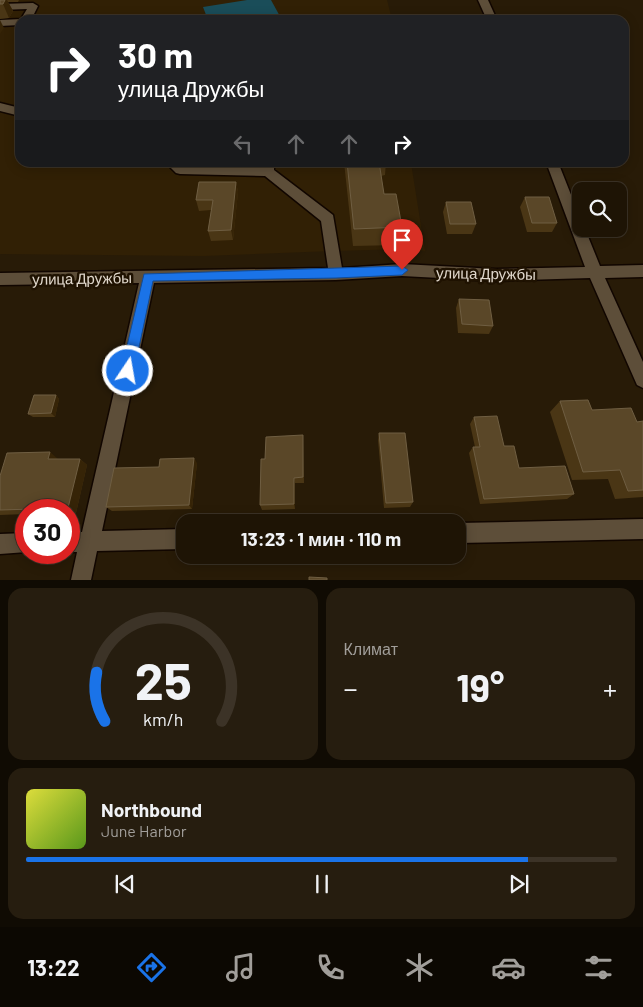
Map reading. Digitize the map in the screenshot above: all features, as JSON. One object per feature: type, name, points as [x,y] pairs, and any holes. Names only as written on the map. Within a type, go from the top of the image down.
[{"type":"street","points":[[0,7],[33,6],[45,0]]},
{"type":"street","points":[[483,0],[490,15]]},
{"type":"street","points":[[28,15],[33,6]]},
{"type":"street","points":[[0,23],[15,22]]},
{"type":"street","points":[[0,107],[15,111]]},
{"type":"street","points":[[177,167],[180,170],[268,167],[328,219],[336,274]]},
{"type":"street","points":[[554,167],[595,273],[643,380]]},
{"type":"street","name":"улица Дружбы","points":[[0,279],[336,274],[402,270],[496,275],[643,271]]},
{"type":"street","points":[[81,580],[148,277]]},
{"type":"street","points":[[466,533],[643,529]]},
{"type":"street","points":[[80,542],[176,540]]},
{"type":"street","points":[[0,544],[15,543]]},
{"type":"shaded area","points":[[0,0],[387,0],[391,15],[15,15],[15,167],[412,167],[425,251],[408,249],[204,256],[0,254]]},
{"type":"water","points":[[247,0],[271,0],[279,15],[206,15],[203,7]]},
{"type":"building","points":[[0,0],[5,0],[3,4],[0,4]]},
{"type":"building","points":[[348,167],[380,167],[384,194],[396,194],[402,227],[354,229]]},
{"type":"building","points":[[199,182],[236,182],[231,230],[208,231],[213,200],[196,200]]},
{"type":"building","points":[[525,197],[549,197],[557,223],[532,223]]},
{"type":"building","points":[[446,202],[471,202],[476,224],[450,224]]},
{"type":"building","points":[[459,299],[489,300],[493,326],[462,324]]},
{"type":"building","points":[[34,395],[56,395],[51,413],[28,414]]},
{"type":"building","points":[[588,400],[592,410],[631,408],[637,422],[643,421],[643,490],[628,491],[620,470],[583,472],[560,401]]},
{"type":"building","points":[[497,416],[504,446],[514,446],[519,468],[565,466],[574,494],[484,499],[473,447],[480,447],[474,417]]},
{"type":"building","points":[[379,433],[405,433],[413,502],[386,503]]},
{"type":"building","points":[[303,435],[303,477],[294,478],[294,504],[260,505],[261,459],[265,459],[266,437]]},
{"type":"building","points":[[50,452],[48,459],[80,459],[70,499],[15,499],[15,510],[0,510],[0,476],[7,453]]},
{"type":"building","points":[[194,458],[189,505],[106,507],[114,468],[159,467],[160,459]]},
{"type":"building","points":[[309,577],[327,578],[327,580],[309,580]]},
{"type":"route","points":[[128,371],[148,277],[336,274],[402,270]]}]
